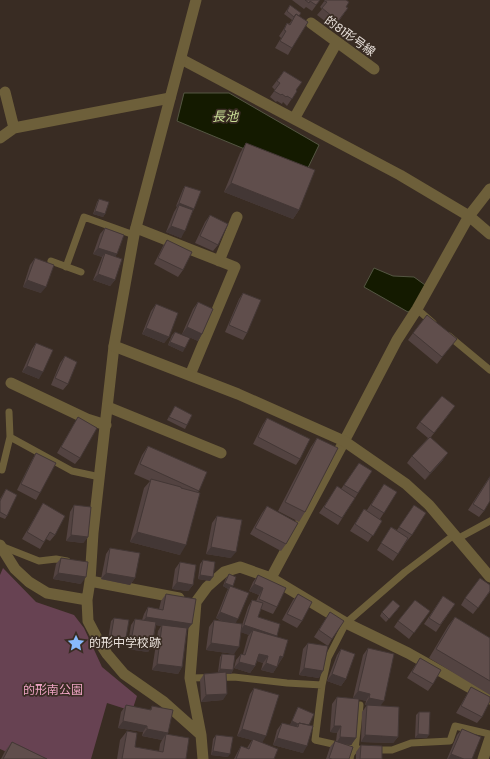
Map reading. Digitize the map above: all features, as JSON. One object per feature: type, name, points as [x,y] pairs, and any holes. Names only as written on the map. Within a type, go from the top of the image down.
[{"type":"street","points":[[196,0],[135,232],[114,346],[100,477],[84,563],[90,582],[87,600],[88,621],[107,654],[124,674],[164,702],[200,736]]},
{"type":"street","name":"的81形号線","points":[[311,23],[374,69]]},
{"type":"street","points":[[294,119],[337,42]]},
{"type":"street","points":[[181,59],[400,175],[469,216],[490,234]]},
{"type":"street","points":[[5,92],[14,128]]},
{"type":"street","points":[[0,138],[14,128],[170,98]]},
{"type":"street","points":[[271,578],[397,340],[417,309],[469,216],[490,189]]},
{"type":"street","points":[[219,261],[238,216]]},
{"type":"street","points":[[135,232],[235,267],[190,375]]},
{"type":"street","points":[[114,346],[238,394],[344,441],[406,484],[429,505],[490,577]]},
{"type":"street","points":[[10,383],[87,419],[106,425]]},
{"type":"street","points":[[108,407],[221,453]]},
{"type":"street","points":[[0,546],[15,569],[29,582],[47,593],[87,600]]},
{"type":"street","points":[[204,759],[190,678],[196,602],[207,587],[224,572],[240,567],[271,578],[346,623],[408,653],[490,699]]},
{"type":"street","points":[[90,582],[196,602]]},
{"type":"street","points":[[483,759],[490,738]]},
{"type":"lane","points":[[66,267],[84,217],[135,232]]},
{"type":"lane","points":[[51,261],[81,272]]},
{"type":"lane","points":[[417,309],[490,370]]},
{"type":"lane","points":[[2,470],[10,437],[9,412]]},
{"type":"lane","points":[[10,437],[72,472],[100,477]]},
{"type":"lane","points":[[490,521],[456,537],[405,572],[346,623],[328,658],[322,685],[315,740],[355,749],[392,750],[411,743],[450,741],[455,726],[490,734]]},
{"type":"lane","points":[[0,546],[40,561],[56,559],[84,563]]},
{"type":"lane","points":[[190,678],[234,677],[322,685]]},
{"type":"lane","points":[[350,759],[351,754],[355,749],[360,705]]},
{"type":"green space","name":"的形南公園","points":[[3,568],[36,602],[74,615],[84,628],[102,667],[137,696],[132,711],[107,703],[91,759],[23,759],[0,749],[0,575]]},
{"type":"water","name":"長池","points":[[184,93],[229,93],[319,145],[305,174],[177,121]]},
{"type":"water","points":[[374,268],[393,276],[414,277],[425,285],[412,310],[408,312],[364,287]]},
{"type":"building","points":[[305,0],[320,0],[316,5]]},
{"type":"building","points":[[346,0],[349,2],[346,7],[348,8],[338,21],[322,8],[327,2],[324,1]]},
{"type":"building","points":[[290,5],[301,13],[299,16],[296,14],[294,17],[287,11]]},
{"type":"building","points":[[296,14],[308,22],[292,48],[280,41],[286,31],[284,30],[287,23],[290,25]]},
{"type":"building","points":[[284,71],[302,82],[292,99],[274,91],[280,83],[277,81]]},
{"type":"building","points":[[246,143],[315,170],[299,210],[231,183]]},
{"type":"building","points":[[185,186],[201,191],[194,209],[179,203]]},
{"type":"building","points":[[99,199],[109,202],[105,214],[95,211]]},
{"type":"building","points":[[179,205],[193,210],[185,231],[171,226]]},
{"type":"building","points":[[210,215],[228,224],[218,245],[200,236]]},
{"type":"building","points":[[105,228],[124,235],[117,254],[98,248]]},
{"type":"building","points":[[167,240],[192,252],[183,270],[158,258]]},
{"type":"building","points":[[105,253],[122,259],[115,280],[98,274]]},
{"type":"building","points":[[35,258],[54,265],[46,287],[27,280]]},
{"type":"building","points":[[243,293],[261,300],[247,333],[229,325]]},
{"type":"building","points":[[198,302],[213,309],[202,334],[187,327]]},
{"type":"building","points":[[156,304],[178,313],[169,337],[146,328]]},
{"type":"building","points":[[427,315],[457,339],[442,357],[413,333]]},
{"type":"building","points":[[175,332],[190,338],[185,348],[170,342]]},
{"type":"building","points":[[36,343],[53,350],[43,372],[27,366]]},
{"type":"building","points":[[65,356],[77,362],[68,384],[55,378]]},
{"type":"building","points":[[442,396],[455,406],[434,433],[420,422]]},
{"type":"building","points":[[175,406],[192,415],[187,425],[169,417]]},
{"type":"building","points":[[78,417],[97,428],[80,458],[61,447]]},
{"type":"building","points":[[267,418],[310,439],[300,459],[258,437]]},
{"type":"building","points":[[430,437],[448,453],[430,473],[412,456]]},
{"type":"building","points":[[317,438],[338,448],[305,512],[285,502]]},
{"type":"building","points":[[148,446],[207,472],[199,491],[140,464]]},
{"type":"building","points":[[36,453],[56,463],[40,493],[21,484]]},
{"type":"building","points":[[359,463],[372,471],[358,493],[344,485]]},
{"type":"building","points":[[490,477],[490,501],[484,511],[473,504]]},
{"type":"building","points":[[151,479],[200,493],[186,545],[137,532]]},
{"type":"building","points":[[384,484],[397,492],[384,513],[371,505]]},
{"type":"building","points":[[337,486],[355,498],[342,518],[324,507]]},
{"type":"building","points":[[6,489],[17,495],[7,516],[0,512],[0,501]]},
{"type":"building","points":[[43,503],[65,516],[55,535],[50,532],[44,542],[27,532]]},
{"type":"building","points":[[74,505],[91,507],[88,537],[71,535]]},
{"type":"building","points":[[414,505],[426,513],[412,535],[399,527]]},
{"type":"building","points":[[267,506],[298,523],[286,544],[255,528]]},
{"type":"building","points":[[364,509],[382,521],[373,536],[355,524]]},
{"type":"building","points":[[217,516],[242,520],[236,552],[211,547]]},
{"type":"building","points":[[391,527],[408,538],[398,554],[381,543]]},
{"type":"building","points":[[110,548],[140,553],[135,578],[106,573]]},
{"type":"building","points":[[61,558],[88,562],[86,577],[58,573]]},
{"type":"building","points":[[203,560],[215,562],[213,577],[200,575]]},
{"type":"building","points":[[180,562],[196,565],[193,585],[177,582]]},
{"type":"building","points":[[229,574],[236,577],[233,586],[225,583]]},
{"type":"building","points":[[258,575],[286,588],[277,607],[259,599],[263,588],[254,584]]},
{"type":"building","points":[[480,578],[490,585],[490,591],[478,608],[465,598]]},
{"type":"building","points":[[230,586],[249,593],[238,619],[220,612]]},
{"type":"building","points":[[166,594],[196,599],[192,624],[146,617],[148,607],[163,610]]},
{"type":"building","points":[[298,594],[312,602],[302,621],[287,614]]},
{"type":"building","points":[[443,596],[455,604],[440,625],[429,618]]},
{"type":"building","points":[[252,600],[263,603],[258,617],[280,624],[277,636],[244,625]]},
{"type":"building","points":[[393,600],[400,606],[389,619],[382,612]]},
{"type":"building","points":[[415,600],[430,611],[414,633],[398,621]]},
{"type":"building","points":[[330,612],[344,621],[332,639],[319,630]]},
{"type":"building","points":[[455,617],[490,638],[490,681],[436,649]]},
{"type":"building","points":[[114,618],[129,620],[126,638],[111,636]]},
{"type":"building","points":[[135,619],[156,622],[152,646],[131,642]]},
{"type":"building","points":[[214,620],[242,624],[239,647],[211,643]]},
{"type":"building","points":[[162,625],[187,628],[182,667],[157,664]]},
{"type":"building","points":[[253,630],[288,640],[283,657],[280,656],[277,667],[266,663],[268,656],[259,654],[255,666],[239,662],[241,654],[245,655]]},
{"type":"building","points":[[308,643],[328,646],[323,671],[304,668]]},
{"type":"building","points":[[368,648],[394,654],[384,701],[369,698],[370,694],[358,691]]},
{"type":"building","points":[[341,649],[355,654],[346,679],[332,674]]},
{"type":"building","points":[[222,654],[235,655],[233,670],[220,669]]},
{"type":"building","points":[[420,658],[441,670],[433,684],[412,672]]},
{"type":"building","points":[[226,672],[227,694],[206,695],[204,674]]},
{"type":"building","points":[[471,687],[490,697],[490,701],[482,717],[461,706]]},
{"type":"building","points":[[254,688],[279,695],[266,736],[242,729]]},
{"type":"building","points":[[337,697],[359,699],[356,738],[340,737],[341,726],[334,726]]},
{"type":"building","points":[[126,705],[151,710],[152,706],[173,710],[168,733],[147,729],[147,726],[123,721]]},
{"type":"building","points":[[367,705],[399,707],[398,737],[365,735]]},
{"type":"building","points":[[298,707],[314,714],[309,725],[298,724],[292,721]]},
{"type":"building","points":[[419,712],[430,712],[429,735],[418,734]]},
{"type":"building","points":[[282,723],[298,727],[299,723],[313,726],[307,746],[277,738]]},
{"type":"building","points":[[462,729],[481,737],[472,759],[464,759],[451,754]]},
{"type":"building","points":[[127,731],[137,733],[135,747],[163,752],[166,734],[189,738],[186,759],[122,759]]},
{"type":"building","points":[[216,735],[233,737],[230,754],[213,751]]},
{"type":"building","points":[[253,739],[278,749],[274,759],[236,759],[241,746],[249,749]]},
{"type":"building","points":[[335,741],[353,747],[349,759],[329,758]]},
{"type":"building","points":[[12,742],[47,759],[3,759]]},
{"type":"building","points":[[361,745],[382,746],[382,759],[360,759]]},
{"type":"place","name":"的形中学校跡","points":[[76,643]]}]
